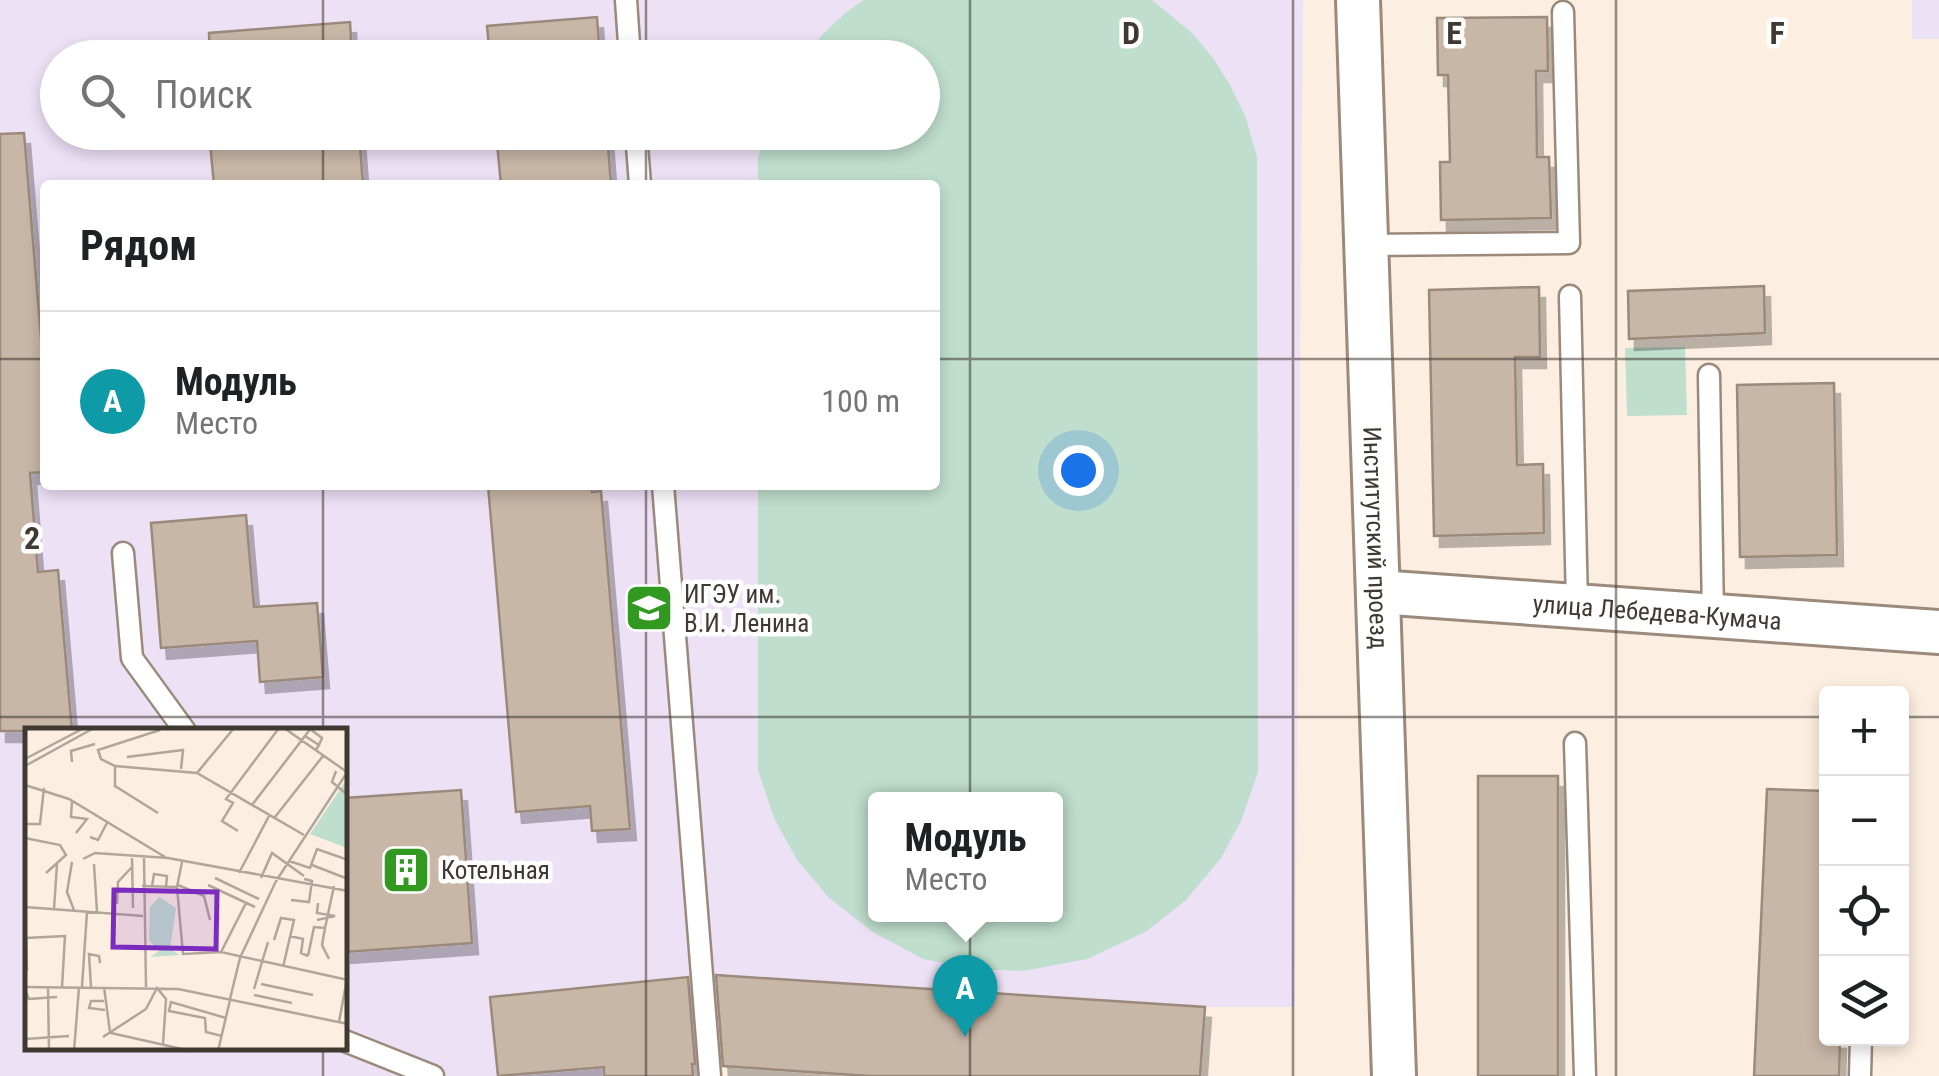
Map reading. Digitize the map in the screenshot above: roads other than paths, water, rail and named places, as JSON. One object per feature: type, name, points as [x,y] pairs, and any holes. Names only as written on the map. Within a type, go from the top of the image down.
[{"type":"street","name":"Институтский проезд","points":[[1358,0],[1394,1076]]},
{"type":"street","name":"улица Лебедева-Кумача","points":[[1378,592],[1939,632]]},
{"type":"lane","points":[[626,0],[629,40]]},
{"type":"lane","points":[[1367,245],[1569,243],[1563,12]]},
{"type":"lane","points":[[637,150],[640,180]]},
{"type":"lane","points":[[1570,296],[1577,606]]},
{"type":"lane","points":[[1709,375],[1712,616]]},
{"type":"lane","points":[[663,490],[710,1076]]},
{"type":"lane","points":[[123,552],[132,658],[183,728]]},
{"type":"lane","points":[[1575,743],[1586,1076]]},
{"type":"lane","points":[[348,1042],[433,1076]]},
{"type":"lane","points":[[1860,1076],[1861,1046]]},
{"type":"place","name":"ИГЭУ им. В.И. Ленина","points":[[649,608]]},
{"type":"place","name":"Котельная","points":[[406,870]]},
{"type":"place","name":"Модуль","points":[[965,1037]]}]
